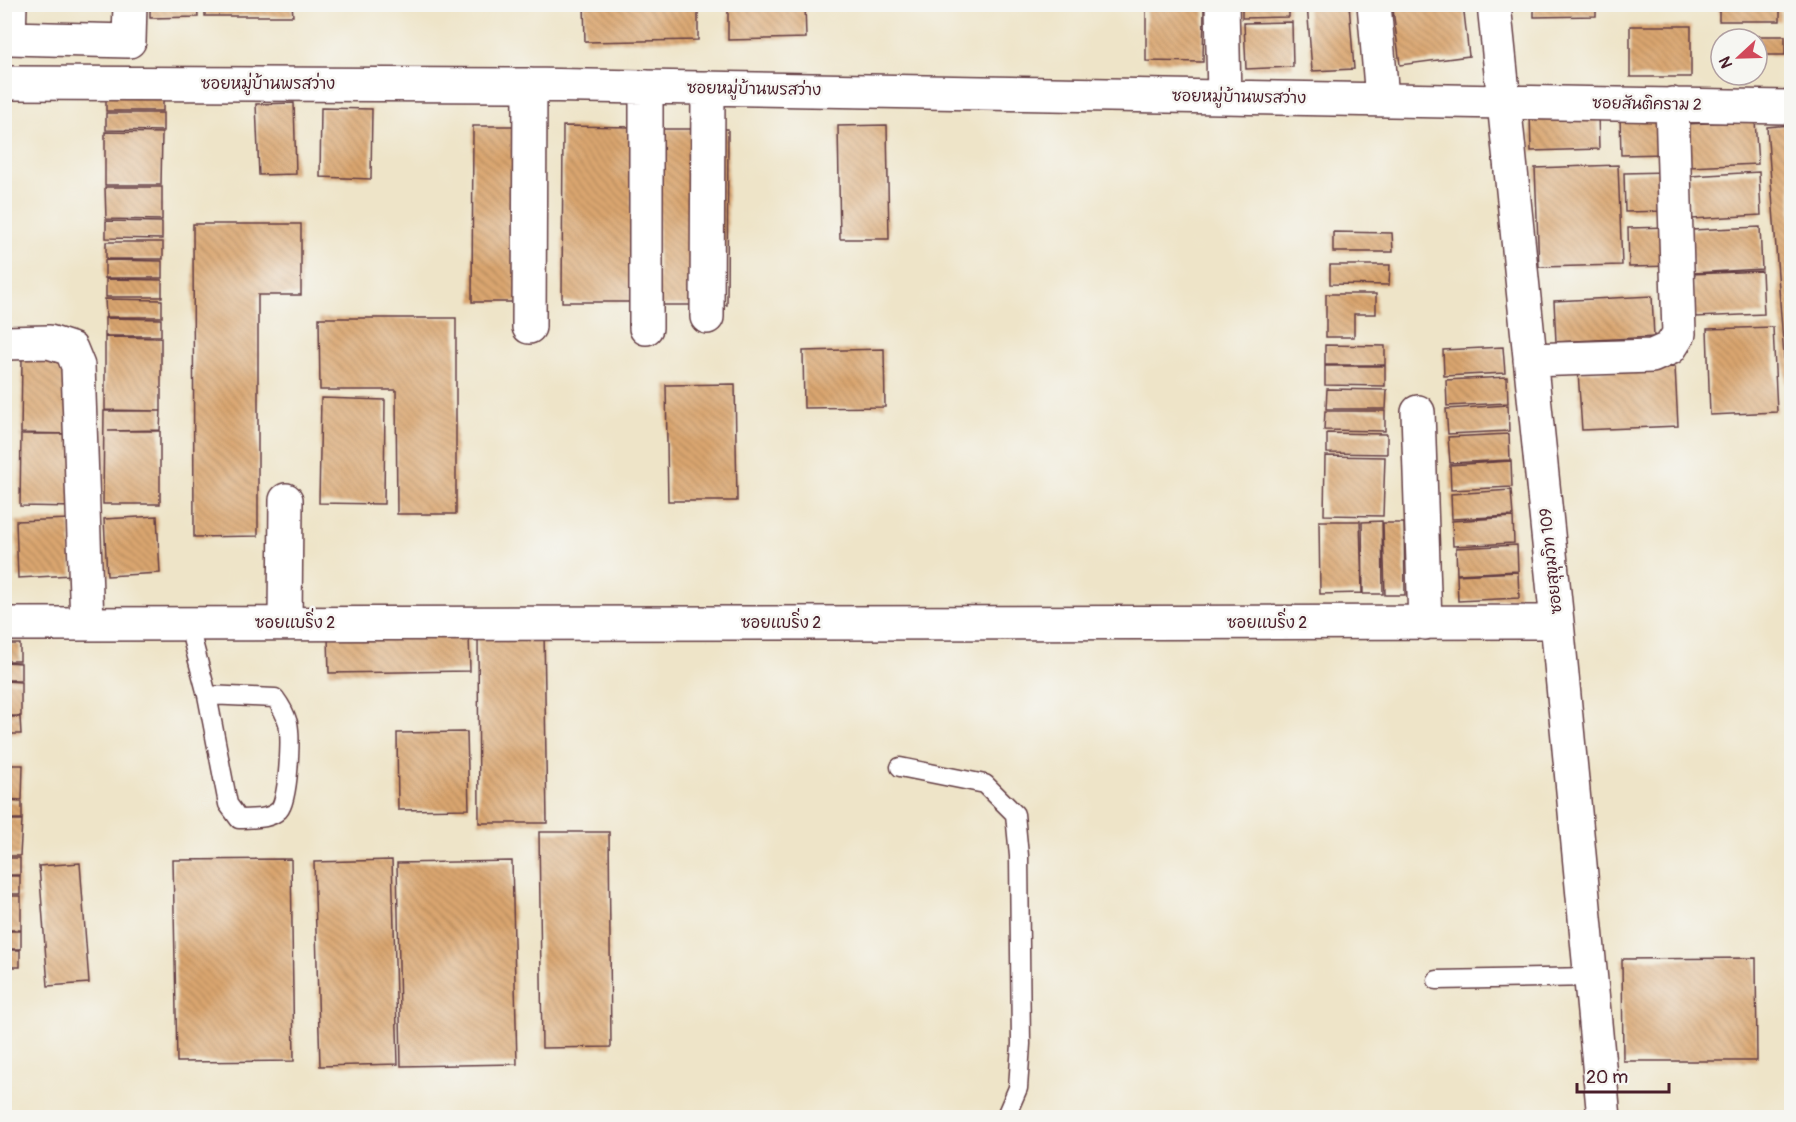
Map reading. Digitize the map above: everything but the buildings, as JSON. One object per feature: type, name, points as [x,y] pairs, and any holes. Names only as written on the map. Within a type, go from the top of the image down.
[{"type":"street","points":[[10,4],[9,38],[129,41],[130,4]]},
{"type":"street","points":[[1222,4],[1224,97]]},
{"type":"street","points":[[1374,4],[1382,99]]},
{"type":"street","name":"ซอยสุขุมวิท 109","points":[[1494,4],[1557,622],[1604,1118]]},
{"type":"street","name":"ซอยหมู่บ้านพรสว่าง","points":[[4,83],[530,85],[1503,100]]},
{"type":"street","points":[[529,327],[530,85]]},
{"type":"street","points":[[646,87],[646,328]]},
{"type":"street","points":[[707,317],[708,88]]},
{"type":"street","name":"ซอยสันติคราม 2","points":[[1503,100],[1791,107]]},
{"type":"street","points":[[1530,360],[1652,356],[1670,348],[1679,334],[1672,104]]},
{"type":"street","points":[[4,343],[48,342],[71,349],[78,366],[87,623]]},
{"type":"street","points":[[1418,412],[1425,622]]},
{"type":"street","points":[[285,624],[286,500]]},
{"type":"street","name":"ซอยแบริ่ง 2","points":[[4,624],[1557,622]]},
{"type":"lane","points":[[188,623],[207,695],[228,804],[239,819],[270,816],[281,808],[286,795],[288,725],[284,709],[275,698],[207,695]]},
{"type":"lane","points":[[900,767],[985,784],[1016,814],[1019,856],[1021,1044],[1018,1088],[1005,1118]]},
{"type":"lane","points":[[1437,980],[1591,977]]}]
